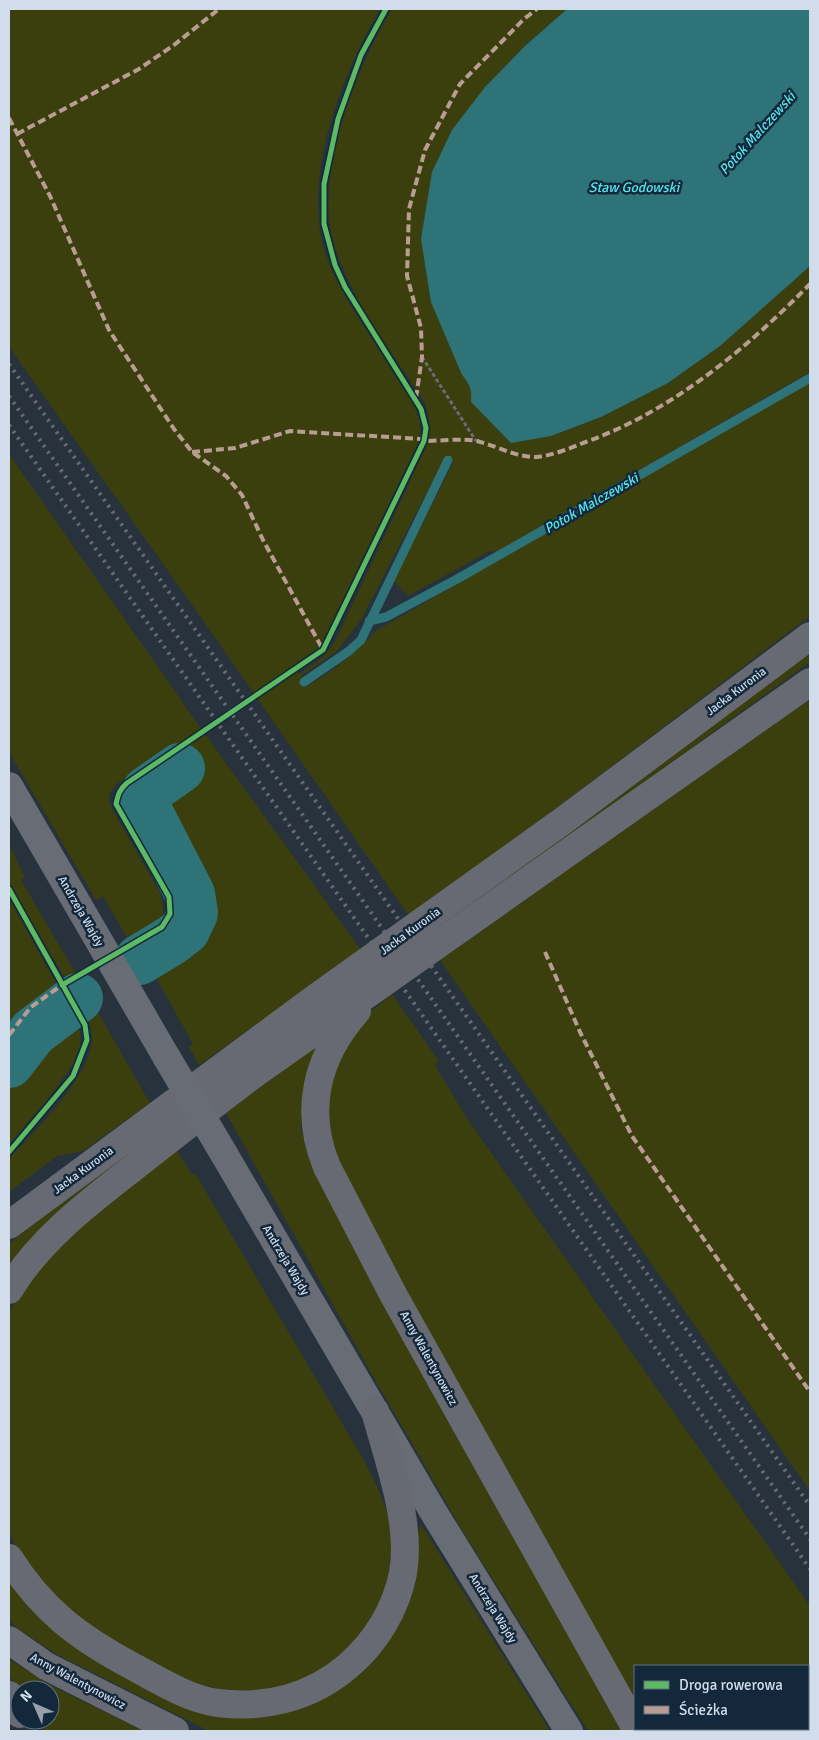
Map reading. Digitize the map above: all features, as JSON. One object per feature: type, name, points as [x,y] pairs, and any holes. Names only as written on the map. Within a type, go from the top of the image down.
[{"type":"main road","name":"Jacka Kuronia","points":[[9,1225],[314,999],[571,814],[810,636]]},
{"type":"main road","points":[[9,1290],[34,1256],[85,1206],[257,1072],[810,682]]},
{"type":"main road","name":"Andrzeja Wajdy","points":[[9,786],[444,1529],[569,1731]]},
{"type":"main road","name":"Anny Walentynowicz","points":[[382,984],[343,1027],[326,1061],[317,1087],[314,1122],[326,1167],[394,1296],[634,1725]]},
{"type":"main road","points":[[9,1558],[44,1604],[74,1631],[112,1655],[178,1689],[218,1702],[244,1704],[276,1701],[304,1694],[326,1683],[358,1658],[378,1634],[398,1592],[404,1558],[403,1523],[375,1411]]},
{"type":"main road","name":"Anny Walentynowicz","points":[[9,1640],[46,1666],[175,1731]]},
{"type":"path","points":[[422,357],[476,440]]},
{"type":"shaded area","points":[[9,9],[380,9],[352,64],[329,128],[318,194],[319,226],[326,255],[338,283],[412,402],[419,420],[420,439],[321,645],[294,665],[299,674],[323,657],[335,642],[426,447],[429,435],[430,424],[424,401],[374,327],[352,288],[335,247],[329,219],[329,189],[333,157],[341,124],[365,61],[392,9],[567,9],[525,46],[485,87],[462,375],[469,383],[472,392],[551,436],[601,417],[668,383],[720,346],[810,266],[810,372],[496,552],[490,551],[408,596],[394,581],[453,463],[446,455],[361,620],[336,652],[301,676],[307,686],[344,661],[377,630],[810,381],[810,616],[571,797],[409,916],[9,347]]},
{"type":"shaded area","points":[[9,454],[200,727],[361,950],[199,1065],[189,1047],[193,1044],[146,960],[178,941],[192,930],[201,916],[201,899],[197,880],[151,808],[158,792],[183,772],[168,750],[117,784],[110,794],[111,807],[160,893],[163,908],[163,915],[160,921],[128,940],[103,896],[96,900],[9,752]]},
{"type":"shaded area","points":[[810,654],[810,662],[426,940],[423,936]]},
{"type":"shaded area","points":[[810,699],[810,1491],[440,960]]},
{"type":"shaded area","points":[[136,785],[131,797],[131,810],[182,894],[182,914],[169,931],[176,908],[174,898],[123,811],[122,802],[124,796]]},
{"type":"shaded area","points":[[9,845],[25,877],[21,880],[76,974],[71,977],[63,975],[9,883]]},
{"type":"shaded area","points":[[9,899],[71,1010],[80,1032],[80,1045],[72,1066],[48,1099],[9,1144]]},
{"type":"shaded area","points":[[81,983],[150,1103],[83,1151],[57,1156],[9,1192],[9,1159],[59,1104],[81,1072],[89,1056],[92,1041],[91,1027],[72,988]]},
{"type":"shaded area","points":[[392,994],[439,1061],[435,1065],[466,1117],[810,1606],[810,1731],[650,1731],[809,1730],[809,1665],[634,1665],[634,1703],[348,1187],[326,1132],[326,1099],[339,1058],[368,1014]]},
{"type":"shaded area","points":[[321,1042],[303,1095],[301,1128],[309,1159],[363,1265],[624,1731],[588,1731],[461,1528],[374,1378],[226,1113]]},
{"type":"shaded area","points":[[164,1127],[9,1270],[10,1243],[56,1206]]},
{"type":"shaded area","points":[[177,1150],[192,1175],[195,1173],[365,1462],[389,1517],[392,1541],[390,1566],[384,1592],[375,1614],[366,1628],[338,1660],[302,1680],[259,1692],[230,1691],[195,1684],[107,1640],[72,1614],[28,1565],[9,1532],[9,1313],[22,1289],[60,1244],[107,1203]]},
{"type":"shaded area","points":[[422,1526],[550,1731],[209,1731],[54,1653],[17,1628],[9,1620],[9,1578],[125,1674],[297,1707],[412,1581],[419,1528]]},
{"type":"shaded area","points":[[9,1659],[42,1680],[12,1680],[9,1675]]},
{"type":"shaded area","points":[[60,1690],[143,1731],[44,1731],[60,1730]]},
{"type":"water","name":"Staw Godowski","points":[[567,9],[810,9],[810,266],[720,346],[668,383],[601,417],[551,436],[511,443],[471,402],[470,387],[462,375],[431,302],[421,239],[432,172],[452,130],[485,87],[525,46]]},
{"type":"waterway","name":"Potok Malczewski","points":[[369,621],[386,617],[459,578],[810,378]]},
{"type":"waterway","name":"Potok Malczewski","points":[[304,682],[349,651],[361,640],[448,460]]},
{"type":"waterway","name":"Potok Malczewski","points":[[139,960],[185,930],[193,913],[190,894],[143,803],[147,791],[180,768]]},
{"type":"waterway","name":"Potok Malczewski","points":[[9,1063],[33,1032],[78,998]]},
{"type":"railway","points":[[9,364],[810,1506]]},
{"type":"railway","points":[[9,396],[810,1539]]},
{"type":"railway","points":[[9,425],[810,1569]]},
{"type":"marked path","points":[[17,134],[139,69],[174,45],[219,9]]},
{"type":"marked path","points":[[416,398],[422,357],[421,328],[407,276],[409,209],[425,150],[460,84],[524,19],[537,9]]},
{"type":"marked path","points":[[9,118],[50,196],[109,330],[174,429],[192,452],[226,476],[242,495],[263,540],[323,650]]},
{"type":"marked path","points":[[192,452],[235,448],[290,431],[420,439],[424,441],[472,440],[528,457],[554,454],[615,430],[646,414],[705,377],[785,309],[810,284]]},
{"type":"marked path","points":[[545,952],[580,1032],[632,1136],[810,1392]]},
{"type":"marked path","points":[[9,1035],[31,1007],[62,985]]},
{"type":"cycle path","points":[[62,985],[162,927],[170,914],[169,897],[116,804],[121,790],[127,783],[323,650],[424,441],[426,428],[421,409],[345,287],[335,265],[324,224],[324,184],[338,119],[361,55],[386,9]]},
{"type":"cycle path","points":[[9,889],[85,1025],[87,1040],[73,1076],[9,1152]]}]
